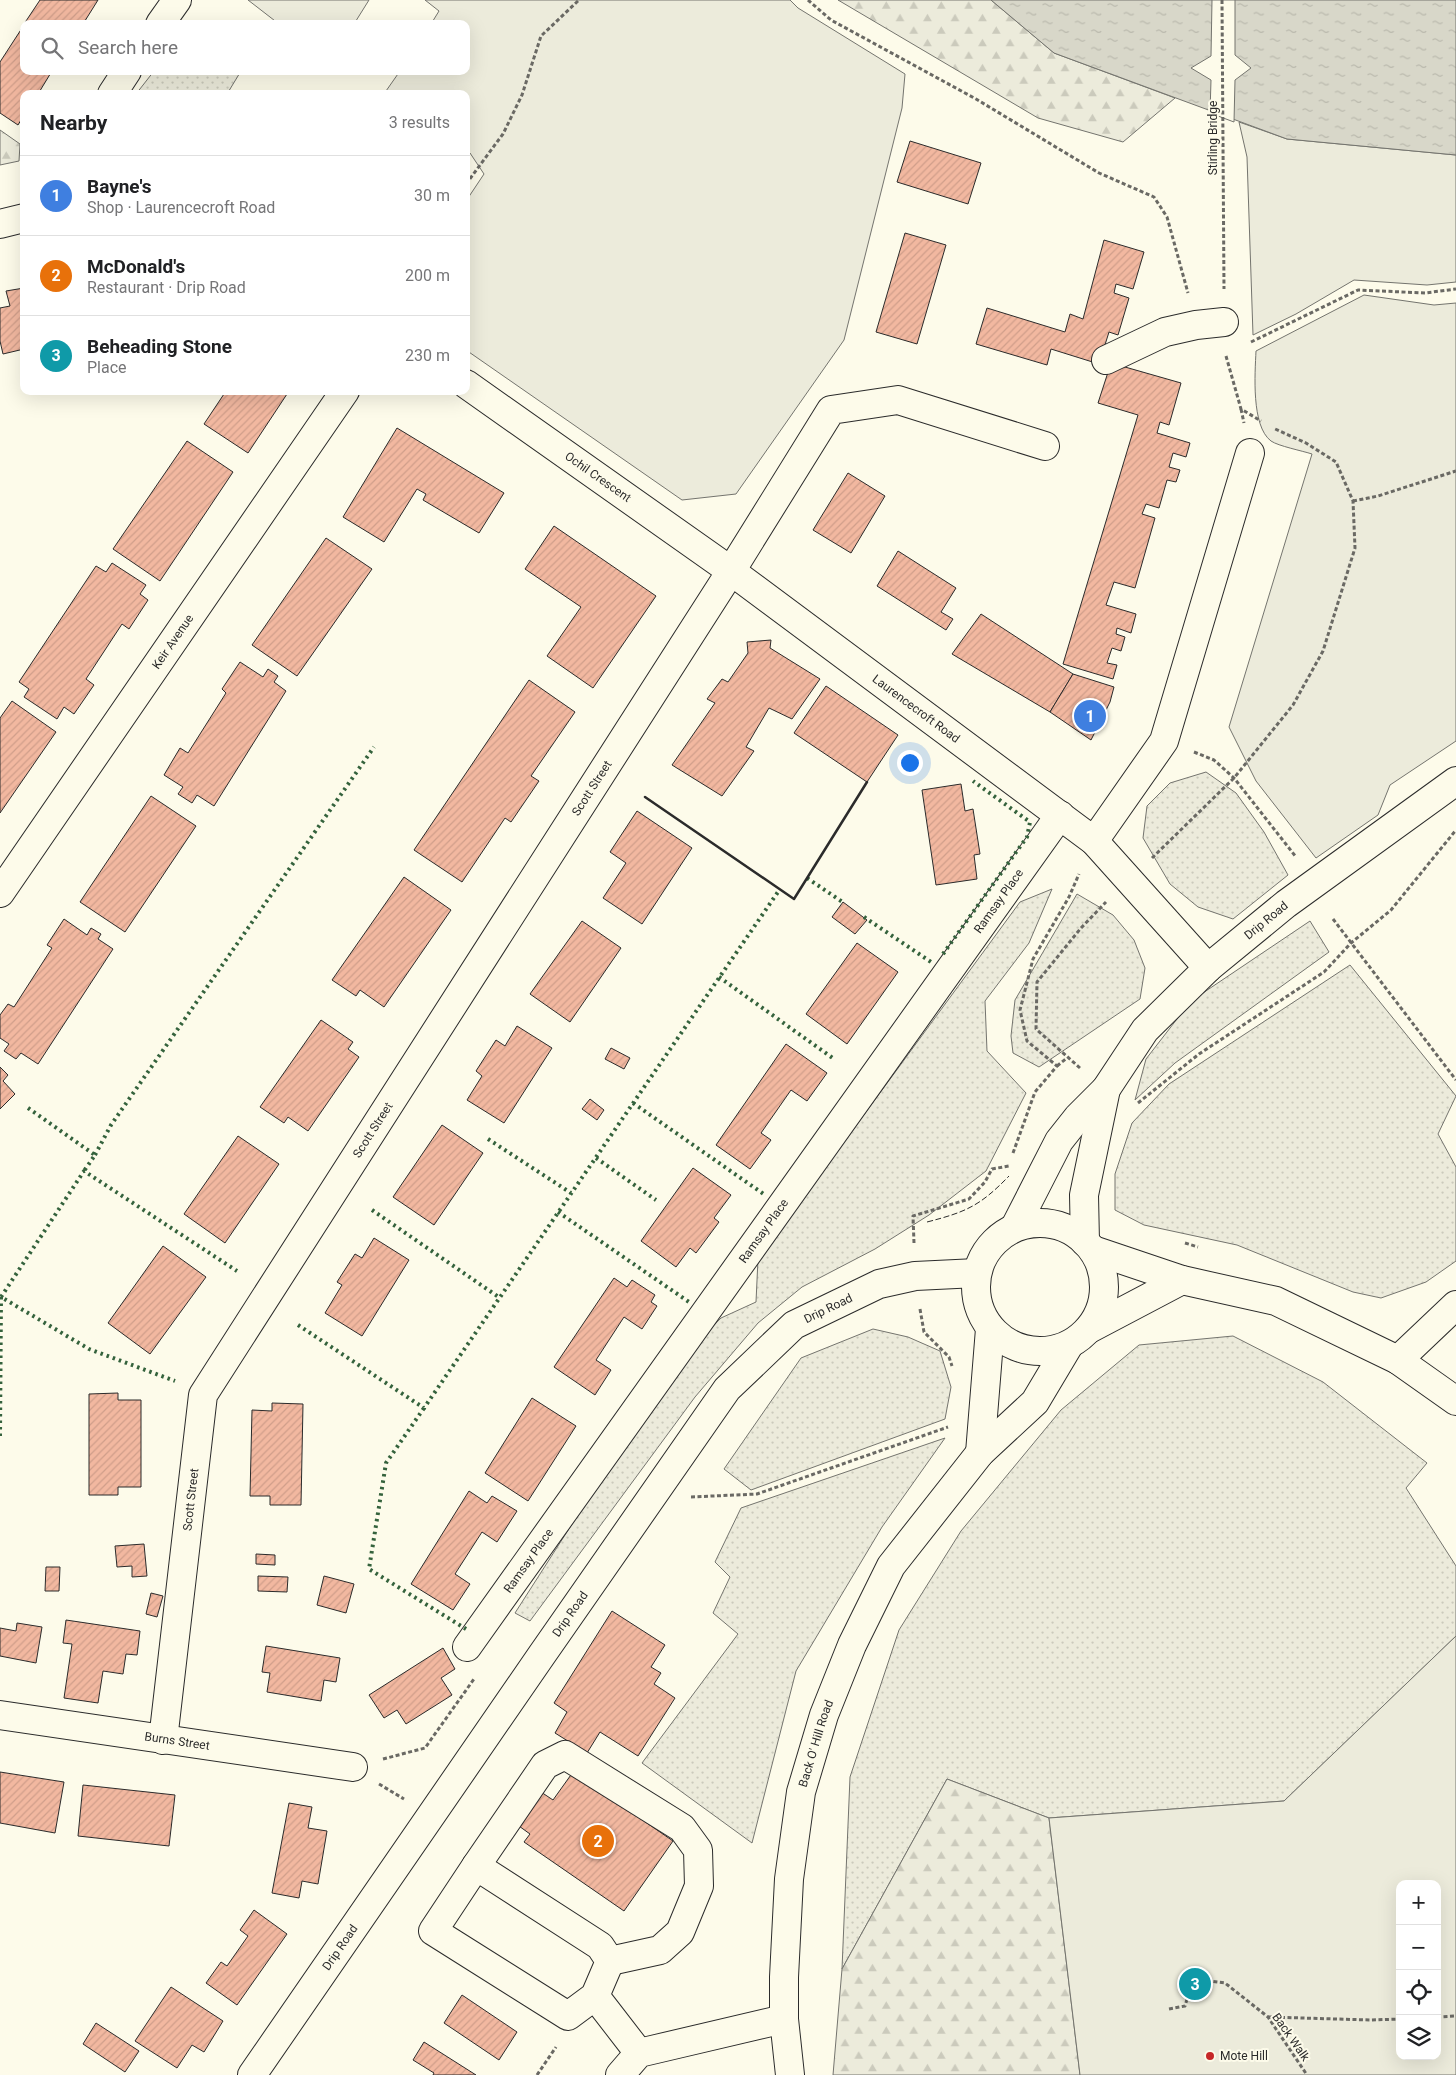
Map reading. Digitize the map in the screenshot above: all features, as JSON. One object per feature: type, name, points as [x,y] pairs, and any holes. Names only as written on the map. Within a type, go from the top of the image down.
[{"type":"street","points":[[163,20],[177,0]]},
{"type":"street","points":[[115,90],[124,75]]},
{"type":"street","points":[[0,224],[20,219]]},
{"type":"street","points":[[1106,360],[1165,332],[1196,325],[1224,322]]},
{"type":"street","name":"Ochil Crescent","points":[[470,387],[731,571]]},
{"type":"street","name":"Keir Avenue","points":[[0,893],[342,395]]},
{"type":"street","points":[[731,571],[831,410],[898,400],[1045,446]]},
{"type":"street","points":[[1094,841],[1164,741],[1250,453]]},
{"type":"street","name":"Laurencecroft Road","points":[[731,571],[1094,841],[1208,968]]},
{"type":"street","name":"Scott Street","points":[[163,1740],[203,1395],[731,571]]},
{"type":"street","name":"Drip Road","points":[[1015,1227],[1059,1141],[1078,1117],[1106,1089],[1145,1030],[1208,968],[1286,904],[1456,781]]},
{"type":"street","name":"Ramsay Place","points":[[467,1647],[1060,815]]},
{"type":"street","name":"Drip Road","points":[[1089,1246],[1084,1194],[1106,1089]]},
{"type":"street","points":[[1079,1337],[1102,1304],[1103,1274],[1089,1246],[1076,1233],[1045,1222],[1015,1227],[987,1250],[976,1273],[977,1305],[990,1329],[1011,1345],[1039,1352],[1079,1337],[1182,1280]]},
{"type":"street","points":[[1089,1246],[1182,1280],[1276,1301],[1398,1360],[1456,1400]]},
{"type":"street","name":"Drip Road","points":[[252,2075],[727,1389],[794,1325],[879,1284],[915,1276],[976,1273]]},
{"type":"street","points":[[1398,1360],[1456,1305]]},
{"type":"street","points":[[980,1453],[990,1329]]},
{"type":"street","name":"Back O' Hill Road","points":[[790,2075],[784,2019],[789,1879],[801,1792],[824,1715],[852,1645],[891,1566],[980,1453],[1035,1402],[1079,1337]]},
{"type":"street","name":"Burns Street","points":[[0,1715],[353,1768]]},
{"type":"street","points":[[565,1755],[682,1828],[698,1850],[699,1886],[680,1932],[660,1950],[610,1961],[595,1996],[568,2016],[433,1931],[546,1765],[565,1755]]},
{"type":"street","points":[[476,1866],[600,1946],[610,1961]]},
{"type":"street","points":[[595,1996],[639,2053]]},
{"type":"street","points":[[620,2075],[639,2053],[784,2019]]},
{"type":"path","points":[[470,179],[503,134],[522,95],[541,36],[579,0]]},
{"type":"path","points":[[808,0],[831,20],[976,99],[1099,173],[1154,197],[1167,217],[1196,325]]},
{"type":"path","name":"Stirling Bridge","points":[[1222,0],[1224,276]]},
{"type":"path","points":[[1243,346],[1358,290],[1425,293],[1456,289]]},
{"type":"path","points":[[1353,501],[1378,496],[1456,471]]},
{"type":"path","points":[[1164,741],[1214,760],[1234,778],[1298,860]]},
{"type":"path","points":[[1134,1106],[1199,1054],[1324,972],[1351,943],[1391,910],[1456,830]]},
{"type":"path","points":[[1057,1066],[1027,1041],[1020,1010],[1033,959],[1069,897],[1094,841]]},
{"type":"path","points":[[1333,919],[1456,1080]]},
{"type":"path","points":[[954,1374],[949,1357],[924,1332],[915,1276],[913,1216],[969,1200],[985,1182],[992,1169],[1008,1167],[1035,1092],[1057,1066],[1067,1058]]},
{"type":"path","points":[[651,1498],[757,1494],[953,1425],[983,1409]]},
{"type":"path","points":[[353,1768],[425,1748],[480,1671]]},
{"type":"path","points":[[353,1768],[430,1816]]},
{"type":"path","name":"Back Walk","points":[[1169,2009],[1184,2006],[1193,1979],[1225,1983],[1268,2017],[1307,2075]]},
{"type":"path","points":[[1441,2017],[1456,2016]]},
{"type":"path","points":[[1268,2017],[1396,2019]]},
{"type":"green space","points":[[248,0],[369,0],[356,20],[274,20]]},
{"type":"green space","points":[[425,0],[790,0],[798,8],[905,74],[902,108],[844,340],[736,494],[682,500],[470,353],[470,195],[484,174],[470,153],[470,90],[387,90],[397,75],[470,75],[470,20],[433,20],[439,11]]},
{"type":"green space","points":[[838,0],[991,0],[1054,53],[1175,98],[1123,142],[1038,118]]},
{"type":"green space","points":[[151,75],[239,75],[229,90],[139,90]]},
{"type":"green space","points":[[1239,122],[1287,139],[1456,155],[1456,282],[1427,285],[1354,280],[1296,314],[1253,335],[1247,157]]},
{"type":"green space","points":[[0,130],[20,144],[19,161],[0,165]]},
{"type":"green space","points":[[1364,295],[1434,305],[1456,303],[1456,741],[1390,785],[1378,815],[1316,858],[1256,781],[1229,727],[1312,454],[1274,443],[1265,434],[1257,412],[1256,351]]},
{"type":"green space","points":[[1206,772],[1236,793],[1264,832],[1288,875],[1233,919],[1198,907],[1170,884],[1143,838],[1147,806],[1170,783]]},
{"type":"green space","points":[[1052,889],[1029,943],[985,1001],[987,1051],[1026,1093],[986,1171],[929,1215],[875,1249],[802,1287],[758,1323],[695,1397],[530,1621],[515,1613],[672,1368],[721,1318],[756,1302],[758,1259],[1020,902]]},
{"type":"green space","points":[[1077,894],[1113,915],[1134,940],[1145,968],[1140,999],[1039,1067],[1013,1053],[1011,1036],[1015,1000]]},
{"type":"green space","points":[[1310,921],[1329,952],[1175,1063],[1135,1100],[1146,1059],[1191,1001]]},
{"type":"green space","points":[[1350,965],[1456,1096],[1438,1134],[1456,1167],[1456,1261],[1426,1282],[1381,1298],[1353,1292],[1237,1245],[1144,1225],[1115,1210],[1115,1174],[1132,1123],[1169,1084]]},
{"type":"green space","points":[[873,1329],[908,1337],[940,1351],[951,1387],[945,1419],[751,1490],[724,1469],[801,1358]]},
{"type":"green space","points":[[1233,1336],[1323,1382],[1427,1463],[1406,1488],[1456,1566],[1456,1636],[1284,1801],[1049,1818],[947,1779],[842,1969],[850,1777],[899,1630],[961,1531],[1061,1410],[1139,1345]]},
{"type":"green space","points":[[945,1438],[882,1527],[796,1671],[752,1843],[642,1763],[738,1634],[713,1613],[730,1577],[715,1562],[741,1508]]},
{"type":"green space","points":[[1456,1636],[1456,2075],[1080,2075],[1049,1818],[1284,1801]]},
{"type":"green space","points":[[947,1779],[1049,1818],[1080,2075],[833,2075],[842,1969]]},
{"type":"water","points":[[991,0],[1456,0],[1456,155],[1287,139],[1054,53]]},
{"type":"pier","points":[[1212,0],[1235,0],[1235,55],[1251,68],[1235,80],[1234,122],[1210,113],[1211,80],[1191,68],[1211,56]]},
{"type":"building","points":[[40,0],[98,0],[86,20],[27,20]]},
{"type":"building","points":[[20,31],[20,75],[50,75],[40,90],[20,90],[20,122],[18,125],[0,113],[0,62]]},
{"type":"building","points":[[910,141],[981,163],[968,204],[897,182]]},
{"type":"building","points":[[905,233],[946,245],[917,344],[876,332]]},
{"type":"building","points":[[1104,240],[1144,252],[1133,289],[1116,284],[1114,293],[1129,298],[1118,335],[1109,332],[1099,364],[1051,349],[1047,365],[976,344],[987,308],[1065,332],[1070,314],[1083,319]]},
{"type":"building","points":[[20,289],[20,350],[3,354],[0,341],[0,308],[10,306],[6,291]]},
{"type":"building","points":[[1111,363],[1181,383],[1169,425],[1160,422],[1157,433],[1190,443],[1186,457],[1173,453],[1169,467],[1180,470],[1176,482],[1167,480],[1159,508],[1146,504],[1142,514],[1155,518],[1135,588],[1114,582],[1106,605],[1136,614],[1131,633],[1117,628],[1116,634],[1125,637],[1121,651],[1112,648],[1107,663],[1117,665],[1113,679],[1063,664],[1138,415],[1098,403]]},
{"type":"building","points":[[223,395],[286,395],[248,453],[204,424]]},
{"type":"building","points":[[397,428],[504,493],[479,533],[423,500],[426,494],[417,489],[384,542],[343,517]]},
{"type":"building","points":[[187,441],[233,472],[160,581],[113,549]]},
{"type":"building","points":[[848,473],[885,496],[851,553],[813,530]]},
{"type":"building","points":[[554,526],[656,596],[593,688],[547,656],[581,607],[525,569]]},
{"type":"building","points":[[326,538],[372,569],[297,676],[252,645]]},
{"type":"building","points":[[898,551],[956,588],[941,612],[953,619],[946,630],[877,586]]},
{"type":"building","points":[[112,563],[146,585],[140,594],[148,600],[129,629],[122,624],[86,679],[94,685],[74,714],[64,707],[57,719],[24,697],[29,689],[19,682],[96,566],[106,572]]},
{"type":"building","points":[[981,614],[1073,674],[1050,712],[952,654]]},
{"type":"building","points":[[771,640],[770,648],[820,679],[792,719],[769,708],[746,747],[754,751],[722,796],[672,765],[715,703],[707,699],[722,679],[728,682],[748,653],[747,642]]},
{"type":"building","points":[[240,662],[263,677],[268,669],[278,676],[274,682],[286,691],[214,806],[197,795],[192,803],[178,794],[183,787],[164,775],[180,748],[188,753],[226,693],[222,689]]},
{"type":"building","points":[[1073,674],[1114,687],[1110,702],[1091,740],[1050,712]]},
{"type":"building","points":[[529,680],[575,712],[531,776],[539,781],[511,822],[505,818],[462,882],[414,850]]},
{"type":"building","points":[[826,686],[898,735],[867,782],[794,733]]},
{"type":"building","points":[[12,701],[56,732],[0,813],[0,718]]},
{"type":"building","points":[[961,784],[965,811],[973,809],[980,854],[974,855],[977,879],[936,885],[922,790]]},
{"type":"building","points":[[151,796],[196,826],[125,932],[80,902]]},
{"type":"building","points":[[637,811],[692,848],[642,924],[603,898],[626,863],[610,852]]},
{"type":"building","points":[[404,877],[451,910],[384,1007],[360,990],[356,996],[332,980]]},
{"type":"building","points":[[843,902],[867,920],[855,934],[832,917]]},
{"type":"building","points":[[64,919],[87,935],[91,928],[101,934],[98,939],[113,949],[38,1064],[21,1053],[16,1059],[4,1051],[9,1044],[0,1038],[0,1015],[8,1004],[14,1007],[52,948],[47,945]]},
{"type":"building","points":[[582,921],[621,948],[570,1022],[530,994]]},
{"type":"building","points":[[857,943],[898,972],[847,1044],[806,1014]]},
{"type":"building","points":[[321,1020],[353,1042],[348,1049],[359,1057],[308,1131],[288,1117],[284,1123],[260,1107]]},
{"type":"building","points":[[517,1026],[552,1048],[504,1123],[467,1100],[482,1076],[476,1071],[496,1040],[505,1046]]},
{"type":"building","points":[[786,1044],[827,1073],[807,1101],[791,1090],[761,1133],[771,1140],[750,1169],[716,1145]]},
{"type":"building","points":[[611,1048],[630,1058],[624,1069],[605,1059]]},
{"type":"building","points":[[0,1067],[8,1075],[3,1081],[15,1094],[0,1109]]},
{"type":"building","points":[[590,1099],[604,1110],[597,1120],[582,1109]]},
{"type":"building","points":[[442,1125],[483,1153],[434,1225],[393,1197]]},
{"type":"building","points":[[238,1136],[279,1164],[225,1243],[184,1214]]},
{"type":"building","points":[[693,1168],[731,1195],[714,1218],[719,1222],[696,1253],[690,1248],[676,1267],[641,1241]]},
{"type":"building","points":[[374,1238],[409,1260],[362,1336],[325,1313],[342,1285],[337,1282],[355,1254],[362,1258]]},
{"type":"building","points":[[163,1246],[206,1277],[150,1354],[108,1323]]},
{"type":"building","points":[[614,1278],[627,1287],[632,1280],[655,1295],[651,1302],[657,1306],[642,1329],[624,1317],[596,1360],[611,1370],[595,1395],[554,1367]]},
{"type":"building","points":[[118,1393],[118,1400],[141,1400],[141,1487],[118,1487],[118,1495],[89,1495],[89,1394]]},
{"type":"building","points":[[532,1398],[576,1426],[528,1501],[485,1473]]},
{"type":"building","points":[[272,1403],[303,1404],[301,1505],[270,1505],[270,1496],[250,1496],[252,1410],[272,1411]]},
{"type":"building","points":[[469,1491],[487,1503],[492,1496],[517,1511],[497,1542],[482,1532],[455,1574],[470,1584],[453,1610],[411,1584]]},
{"type":"building","points":[[144,1544],[147,1576],[132,1577],[132,1566],[117,1567],[115,1546]]},
{"type":"building","points":[[256,1554],[275,1555],[275,1565],[256,1564]]},
{"type":"building","points":[[46,1567],[60,1567],[59,1591],[45,1591]]},
{"type":"building","points":[[258,1576],[288,1577],[287,1592],[258,1591]]},
{"type":"building","points":[[324,1576],[354,1584],[346,1613],[317,1605]]},
{"type":"building","points":[[151,1593],[163,1596],[157,1617],[146,1614]]},
{"type":"building","points":[[612,1611],[665,1645],[651,1667],[661,1673],[654,1684],[675,1698],[638,1756],[600,1732],[587,1753],[555,1733],[567,1712],[554,1703]]},
{"type":"building","points":[[66,1620],[140,1631],[137,1655],[126,1654],[123,1674],[103,1671],[98,1703],[64,1698],[72,1644],[63,1643]]},
{"type":"building","points":[[17,1623],[42,1627],[36,1663],[0,1656],[0,1628],[16,1631]]},
{"type":"building","points":[[266,1646],[340,1658],[336,1682],[324,1680],[321,1701],[267,1692],[270,1673],[262,1672]]},
{"type":"building","points":[[443,1648],[455,1669],[441,1678],[452,1695],[406,1724],[397,1710],[384,1718],[369,1695]]},
{"type":"building","points":[[0,1772],[64,1782],[55,1833],[0,1823]]},
{"type":"building","points":[[573,1772],[673,1841],[624,1911],[524,1842],[530,1834],[512,1821],[535,1788],[553,1800]]},
{"type":"building","points":[[83,1785],[175,1795],[169,1846],[78,1836]]},
{"type":"building","points":[[289,1803],[312,1807],[308,1828],[327,1831],[318,1884],[302,1881],[299,1898],[272,1893]]},
{"type":"building","points":[[254,1910],[287,1934],[237,2005],[206,1983],[221,1962],[227,1966],[248,1936],[240,1930]]},
{"type":"building","points":[[171,1987],[223,2021],[204,2052],[192,2045],[177,2068],[135,2041]]},
{"type":"building","points":[[462,1995],[517,2032],[499,2060],[444,2023]]},
{"type":"building","points":[[96,2023],[139,2051],[125,2072],[83,2044]]},
{"type":"building","points":[[424,2042],[476,2075],[433,2075],[434,2073],[413,2060]]},
{"type":"hedge","points":[[95,1155],[111,1125],[374,747]]},
{"type":"hedge","points":[[943,954],[1027,837],[1030,822],[973,781]]},
{"type":"hedge","points":[[807,878],[844,903]]},
{"type":"hedge","points":[[298,1325],[424,1408],[780,889]]},
{"type":"hedge","points":[[864,917],[934,964]]},
{"type":"hedge","points":[[719,977],[834,1059]]},
{"type":"hedge","points":[[633,1103],[765,1195]]},
{"type":"hedge","points":[[28,1108],[95,1155],[84,1171]]},
{"type":"hedge","points":[[488,1139],[571,1193]]},
{"type":"hedge","points":[[596,1158],[656,1200]]},
{"type":"hedge","points":[[1,1297],[84,1171],[237,1271]]},
{"type":"hedge","points":[[372,1210],[500,1298]]},
{"type":"hedge","points":[[558,1212],[689,1302]]},
{"type":"hedge","points":[[0,1436],[1,1297],[89,1349],[175,1381]]},
{"type":"hedge","points":[[424,1408],[386,1463],[369,1569],[466,1629]]},
{"type":"fence","points":[[927,1222],[952,1215],[981,1201],[1009,1176]]},
{"type":"wall","points":[[645,797],[794,899],[867,782]]},
{"type":"place","name":"Bayne's","points":[[1090,716]]},
{"type":"place","name":"McDonald's","points":[[598,1841]]},
{"type":"place","name":"Beheading Stone","points":[[1195,1984]]},
{"type":"place","name":"Mote Hill","points":[[1210,2056]]}]
